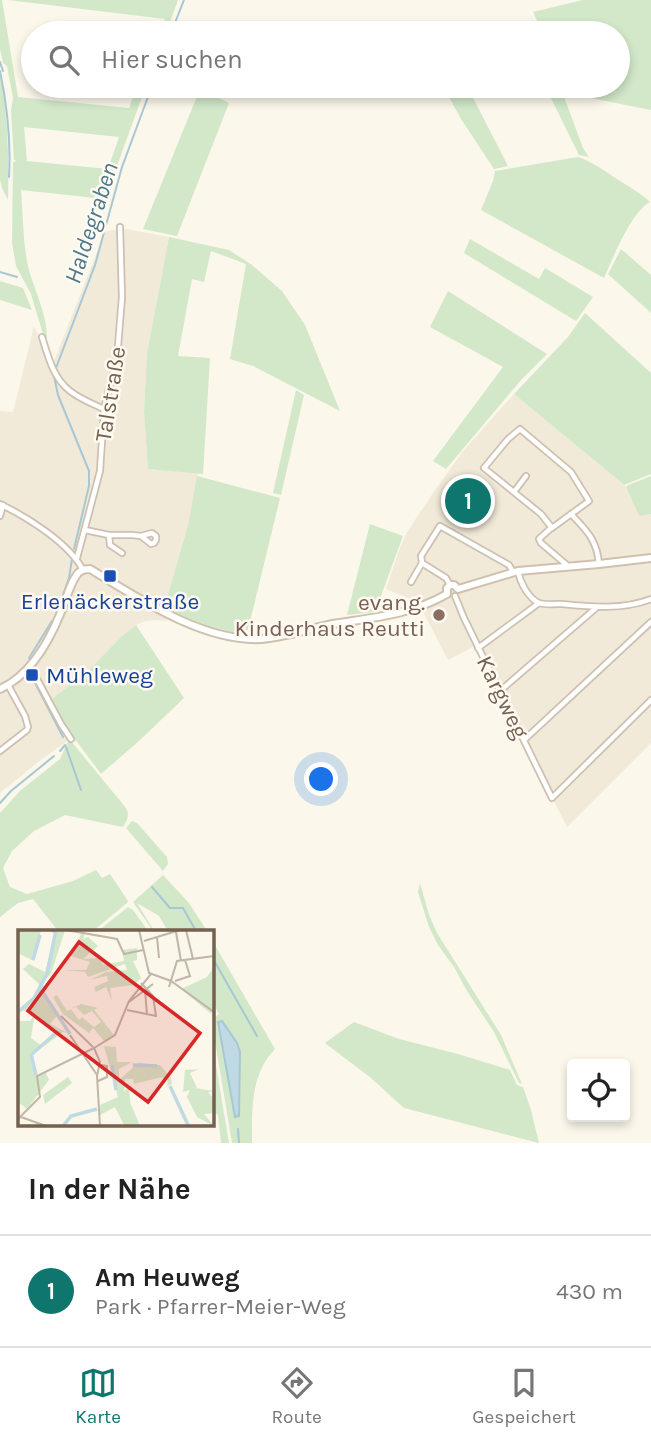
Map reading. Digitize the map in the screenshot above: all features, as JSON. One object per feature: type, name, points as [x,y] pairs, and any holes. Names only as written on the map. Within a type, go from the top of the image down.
[{"type":"street","name":"Talstraße","points":[[77,558],[100,471],[104,409],[117,358],[122,315],[120,228]]},
{"type":"street","points":[[43,337],[52,367],[63,384],[82,399],[104,409]]},
{"type":"street","points":[[552,528],[541,514],[484,468],[520,429],[571,472],[589,501],[539,539],[569,567]]},
{"type":"street","points":[[514,492],[526,477]]},
{"type":"street","points":[[0,516],[2,505],[48,533],[67,547],[83,570]]},
{"type":"street","points":[[571,514],[593,540],[599,564]]},
{"type":"street","points":[[411,582],[422,563],[421,556],[440,526],[509,565],[530,595],[539,603],[597,607],[639,604],[651,599]]},
{"type":"street","points":[[85,530],[109,535],[141,536]]},
{"type":"street","points":[[109,535],[110,545],[122,553]]},
{"type":"street","points":[[447,594],[451,597],[515,572],[651,558]]},
{"type":"street","points":[[422,563],[446,578],[450,585],[454,585],[456,593]]},
{"type":"street","points":[[0,689],[30,666],[51,633],[76,575],[83,570],[90,569],[170,615],[228,636],[258,639],[412,610],[447,594]]},
{"type":"street","points":[[447,594],[450,585]]},
{"type":"street","name":"Kargweg","points":[[456,593],[478,648],[552,798],[651,700]]},
{"type":"street","points":[[478,648],[539,603]]},
{"type":"street","points":[[500,691],[597,607]]},
{"type":"street","points":[[524,740],[651,622]]},
{"type":"street","points":[[30,666],[71,739]]},
{"type":"street","points":[[0,751],[28,727],[28,722],[8,685]]},
{"type":"shaded area","points":[[120,228],[169,237],[147,353],[144,412],[148,469],[198,473],[188,525],[164,608],[172,612],[165,621],[145,621],[136,625],[90,669],[52,700],[73,737],[0,793],[0,411],[13,412],[34,326],[52,366],[105,232]]},
{"type":"shaded area","points":[[514,394],[626,487],[639,516],[651,514],[651,743],[567,827],[475,646],[448,660],[418,602],[386,589],[407,532],[463,451]]},
{"type":"green space","points":[[0,0],[18,97],[129,108],[133,98],[142,98],[105,199],[21,190],[26,257],[44,315],[46,344],[31,294],[16,266],[12,243],[13,162],[17,161],[14,160],[11,110],[13,98],[7,66],[3,63],[0,49]],"holes":[[[24,127],[119,137],[108,169],[27,161]]]},
{"type":"green space","points":[[8,0],[178,0],[170,21],[164,21],[165,19]]},
{"type":"green space","points":[[583,0],[651,0],[651,110],[591,98],[630,98],[630,21],[537,21],[533,12]]},
{"type":"green space","points":[[0,73],[5,104],[8,200],[0,179]]},
{"type":"green space","points":[[196,98],[219,98],[229,103],[177,236],[143,229]]},
{"type":"green space","points":[[450,98],[473,98],[508,166],[494,169]]},
{"type":"green space","points":[[551,98],[564,98],[589,157],[579,155]]},
{"type":"green space","points":[[578,157],[600,168],[650,202],[629,225],[604,278],[481,210],[495,171]]},
{"type":"green space","points":[[169,237],[229,250],[252,265],[282,291],[305,325],[340,411],[253,366],[230,359],[246,264],[211,251],[204,282],[192,279],[178,356],[210,358],[203,474],[148,469],[144,412],[147,353]]},
{"type":"green space","points":[[470,239],[539,279],[545,268],[593,297],[576,321],[464,253]]},
{"type":"green space","points":[[621,249],[651,275],[651,313],[608,274]]},
{"type":"green space","points":[[0,281],[23,288],[32,310],[0,300]]},
{"type":"green space","points":[[448,291],[547,354],[521,380],[446,469],[433,461],[503,367],[430,327]]},
{"type":"green space","points":[[585,313],[651,373],[651,474],[624,485],[514,394],[568,337]]},
{"type":"green space","points":[[296,390],[304,395],[281,495],[273,493]]},
{"type":"green space","points":[[197,476],[280,498],[248,630],[245,630],[243,635],[206,625],[164,608],[188,525]]},
{"type":"green space","points":[[651,476],[651,514],[639,516],[626,487]]},
{"type":"green space","points":[[370,524],[403,536],[375,612],[347,615]]},
{"type":"green space","points":[[136,625],[184,698],[101,774],[63,723],[51,700],[90,669]]},
{"type":"green space","points":[[71,741],[126,808],[126,822],[123,827],[65,815],[34,831],[12,851],[3,868],[10,887],[27,894],[73,881],[96,870],[102,878],[110,874],[128,901],[94,930],[57,930],[33,899],[18,903],[0,917],[0,813],[21,790],[60,759],[67,743]]},
{"type":"green space","points":[[132,821],[137,823],[167,857],[168,864],[163,871],[126,828]]},
{"type":"green space","points":[[163,875],[189,903],[206,930],[167,930],[159,916],[137,903],[152,930],[133,902]]},
{"type":"green space","points":[[420,883],[437,933],[501,1035],[522,1084],[519,1083],[494,1032],[438,945],[418,892]]},
{"type":"green space","points":[[128,907],[147,930],[99,930]]},
{"type":"green space","points":[[214,943],[275,1049],[261,1070],[254,1093],[252,1143],[232,1143],[214,1035],[214,1018],[219,1014],[214,1005]],"holes":[[[219,1022],[240,1052],[239,1116],[235,1116]]]},
{"type":"green space","points":[[354,1022],[399,1039],[510,1070],[517,1085],[523,1087],[539,1143],[404,1108],[371,1078],[325,1043]]},
{"type":"green space","points":[[214,1053],[229,1143],[221,1143],[218,1115],[214,1112]]},
{"type":"water","points":[[222,1021],[240,1052],[239,1116],[235,1117],[218,1022]]},
{"type":"waterway","name":"Haldegraben","points":[[176,21],[184,0]]},
{"type":"waterway","points":[[0,62],[3,71]]},
{"type":"waterway","points":[[0,71],[8,124],[9,177]]},
{"type":"waterway","name":"Haldegraben","points":[[56,368],[95,265],[122,167],[148,98]]},
{"type":"waterway","points":[[0,272],[17,277]]},
{"type":"waterway","name":"Haldegraben","points":[[54,376],[58,395],[89,471],[89,486],[74,549]]},
{"type":"waterway","name":"Haldegraben","points":[[57,611],[69,578],[72,559]]},
{"type":"waterway","name":"Haldegraben","points":[[29,658],[52,621]]},
{"type":"waterway","name":"Haldegraben","points":[[32,677],[63,737]]},
{"type":"waterway","name":"Haldegraben","points":[[60,751],[65,745]]},
{"type":"waterway","points":[[66,747],[81,790]]},
{"type":"waterway","name":"Haldegraben","points":[[0,803],[54,756]]},
{"type":"waterway","points":[[152,887],[170,908],[183,908],[195,930]]},
{"type":"waterway","points":[[214,961],[257,1036]]},
{"type":"waterway","name":"Haldegraben","points":[[238,1129],[239,1143]]},
{"type":"place","name":"Am Heuweg","points":[[468,501]]},
{"type":"place","name":"Erlenäckerstraße","points":[[110,576]]},
{"type":"place","name":"evang. Kinderhaus Reutti","points":[[439,615]]},
{"type":"place","name":"Mühleweg","points":[[32,675]]}]
